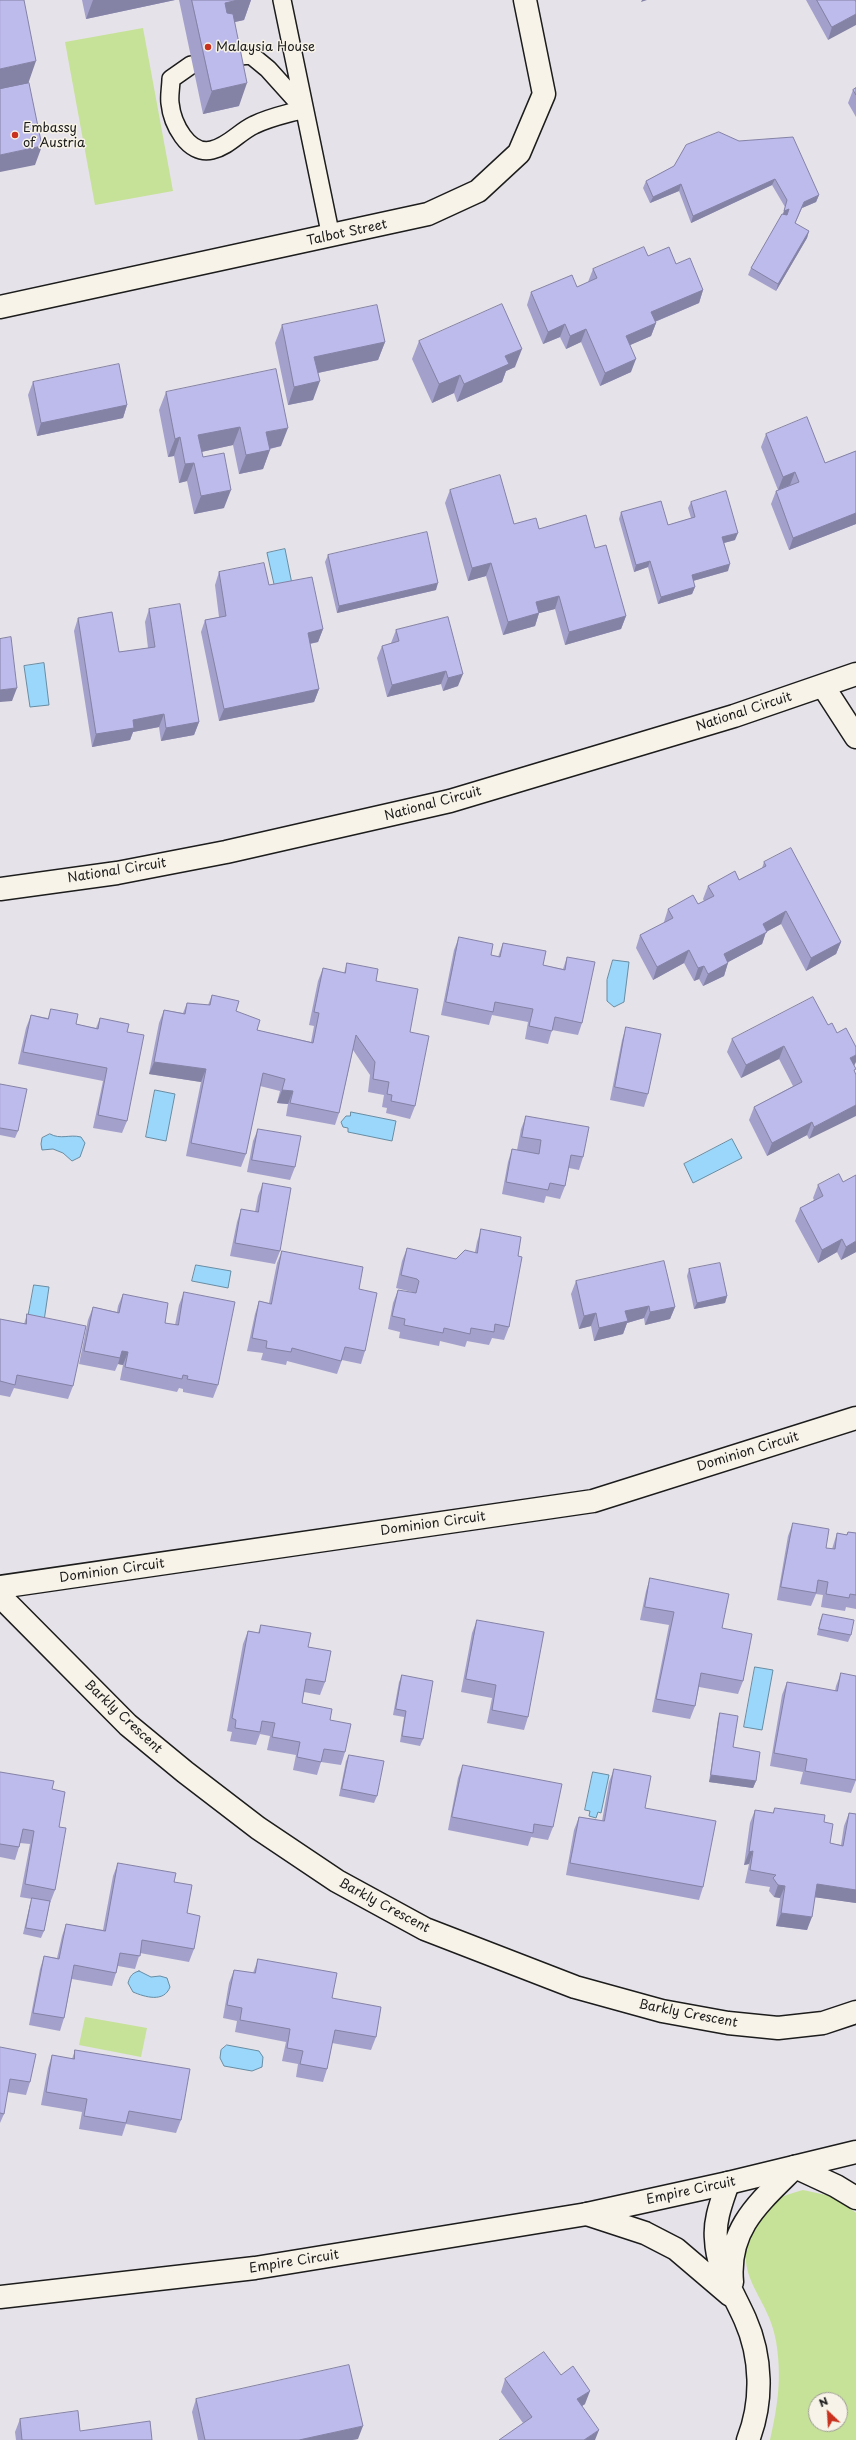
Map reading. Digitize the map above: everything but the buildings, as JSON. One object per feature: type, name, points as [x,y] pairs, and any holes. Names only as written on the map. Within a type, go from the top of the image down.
[{"type":"street","name":"Talbot Street","points":[[0,307],[331,237],[428,214],[478,192],[519,153],[544,94],[524,0]]},
{"type":"street","name":"National Circuit","points":[[0,889],[117,873],[234,851],[443,802],[734,716],[856,674]]},
{"type":"street","points":[[823,686],[856,737]]},
{"type":"street","name":"Dominion Circuit","points":[[0,1587],[593,1500],[856,1418]]},
{"type":"street","name":"Barkly Crescent","points":[[0,1596],[128,1725],[191,1777],[258,1828],[337,1881],[425,1929],[575,1987],[662,2011],[728,2023],[778,2028],[823,2023],[856,2012]]},
{"type":"street","name":"Empire Circuit","points":[[0,2297],[255,2268],[587,2214],[728,2183],[856,2152]]},
{"type":"street","points":[[734,2299],[731,2270],[733,2250],[740,2231],[750,2214],[794,2167],[836,2186],[856,2198]]},
{"type":"street","points":[[728,2183],[718,2217],[715,2239],[721,2267],[734,2299],[745,2320],[755,2354],[758,2378],[756,2413],[748,2440]]},
{"type":"street","name":"Empire Circuit","points":[[587,2214],[645,2233],[676,2249],[734,2299]]},
{"type":"lane","points":[[282,0],[331,237]]},
{"type":"lane","points":[[229,57],[251,55],[268,69],[304,109]]},
{"type":"lane","points":[[191,65],[171,79],[170,103],[178,128],[185,139],[197,150],[211,151],[223,146],[253,125],[304,109]]},
{"type":"green space","points":[[143,28],[173,191],[95,205],[65,42]]},
{"type":"green space","points":[[85,2017],[147,2028],[141,2057],[79,2045]]},
{"type":"green space","points":[[803,2190],[835,2197],[856,2213],[856,2440],[770,2440],[778,2391],[778,2354],[772,2324],[752,2283],[747,2269],[746,2255],[749,2240],[758,2222],[767,2209],[781,2197]]},
{"type":"water","points":[[285,549],[293,589],[276,593],[267,553]]},
{"type":"water","points":[[44,663],[49,705],[30,707],[24,666]]},
{"type":"water","points":[[613,960],[629,962],[624,1002],[614,1007],[607,1001],[607,980]]},
{"type":"water","points":[[155,1090],[175,1094],[166,1141],[146,1137]]},
{"type":"water","points":[[351,1112],[396,1121],[392,1141],[348,1132],[348,1128],[343,1127],[341,1122],[346,1116],[350,1116]]},
{"type":"water","points":[[50,1134],[58,1137],[81,1137],[85,1143],[80,1157],[72,1161],[63,1153],[53,1149],[42,1150],[42,1138]]},
{"type":"water","points":[[732,1139],[742,1158],[693,1183],[684,1164]]},
{"type":"water","points":[[196,1265],[231,1271],[228,1288],[192,1281]]},
{"type":"water","points":[[34,1285],[49,1287],[44,1321],[28,1318]]},
{"type":"water","points":[[755,1667],[773,1670],[762,1730],[744,1727]]},
{"type":"water","points":[[593,1772],[609,1775],[601,1813],[598,1812],[596,1818],[589,1816],[590,1811],[585,1810]]},
{"type":"water","points":[[139,1971],[151,1977],[160,1976],[167,1978],[170,1987],[167,1992],[159,1997],[148,1997],[133,1992],[128,1983],[132,1975]]},
{"type":"water","points":[[227,2045],[259,2051],[263,2057],[262,2067],[252,2071],[224,2066],[220,2058],[221,2050]]},
{"type":"place","name":"Malaysia House","points":[[208,47]]},
{"type":"place","name":"Embassy of Austria","points":[[15,135]]}]
